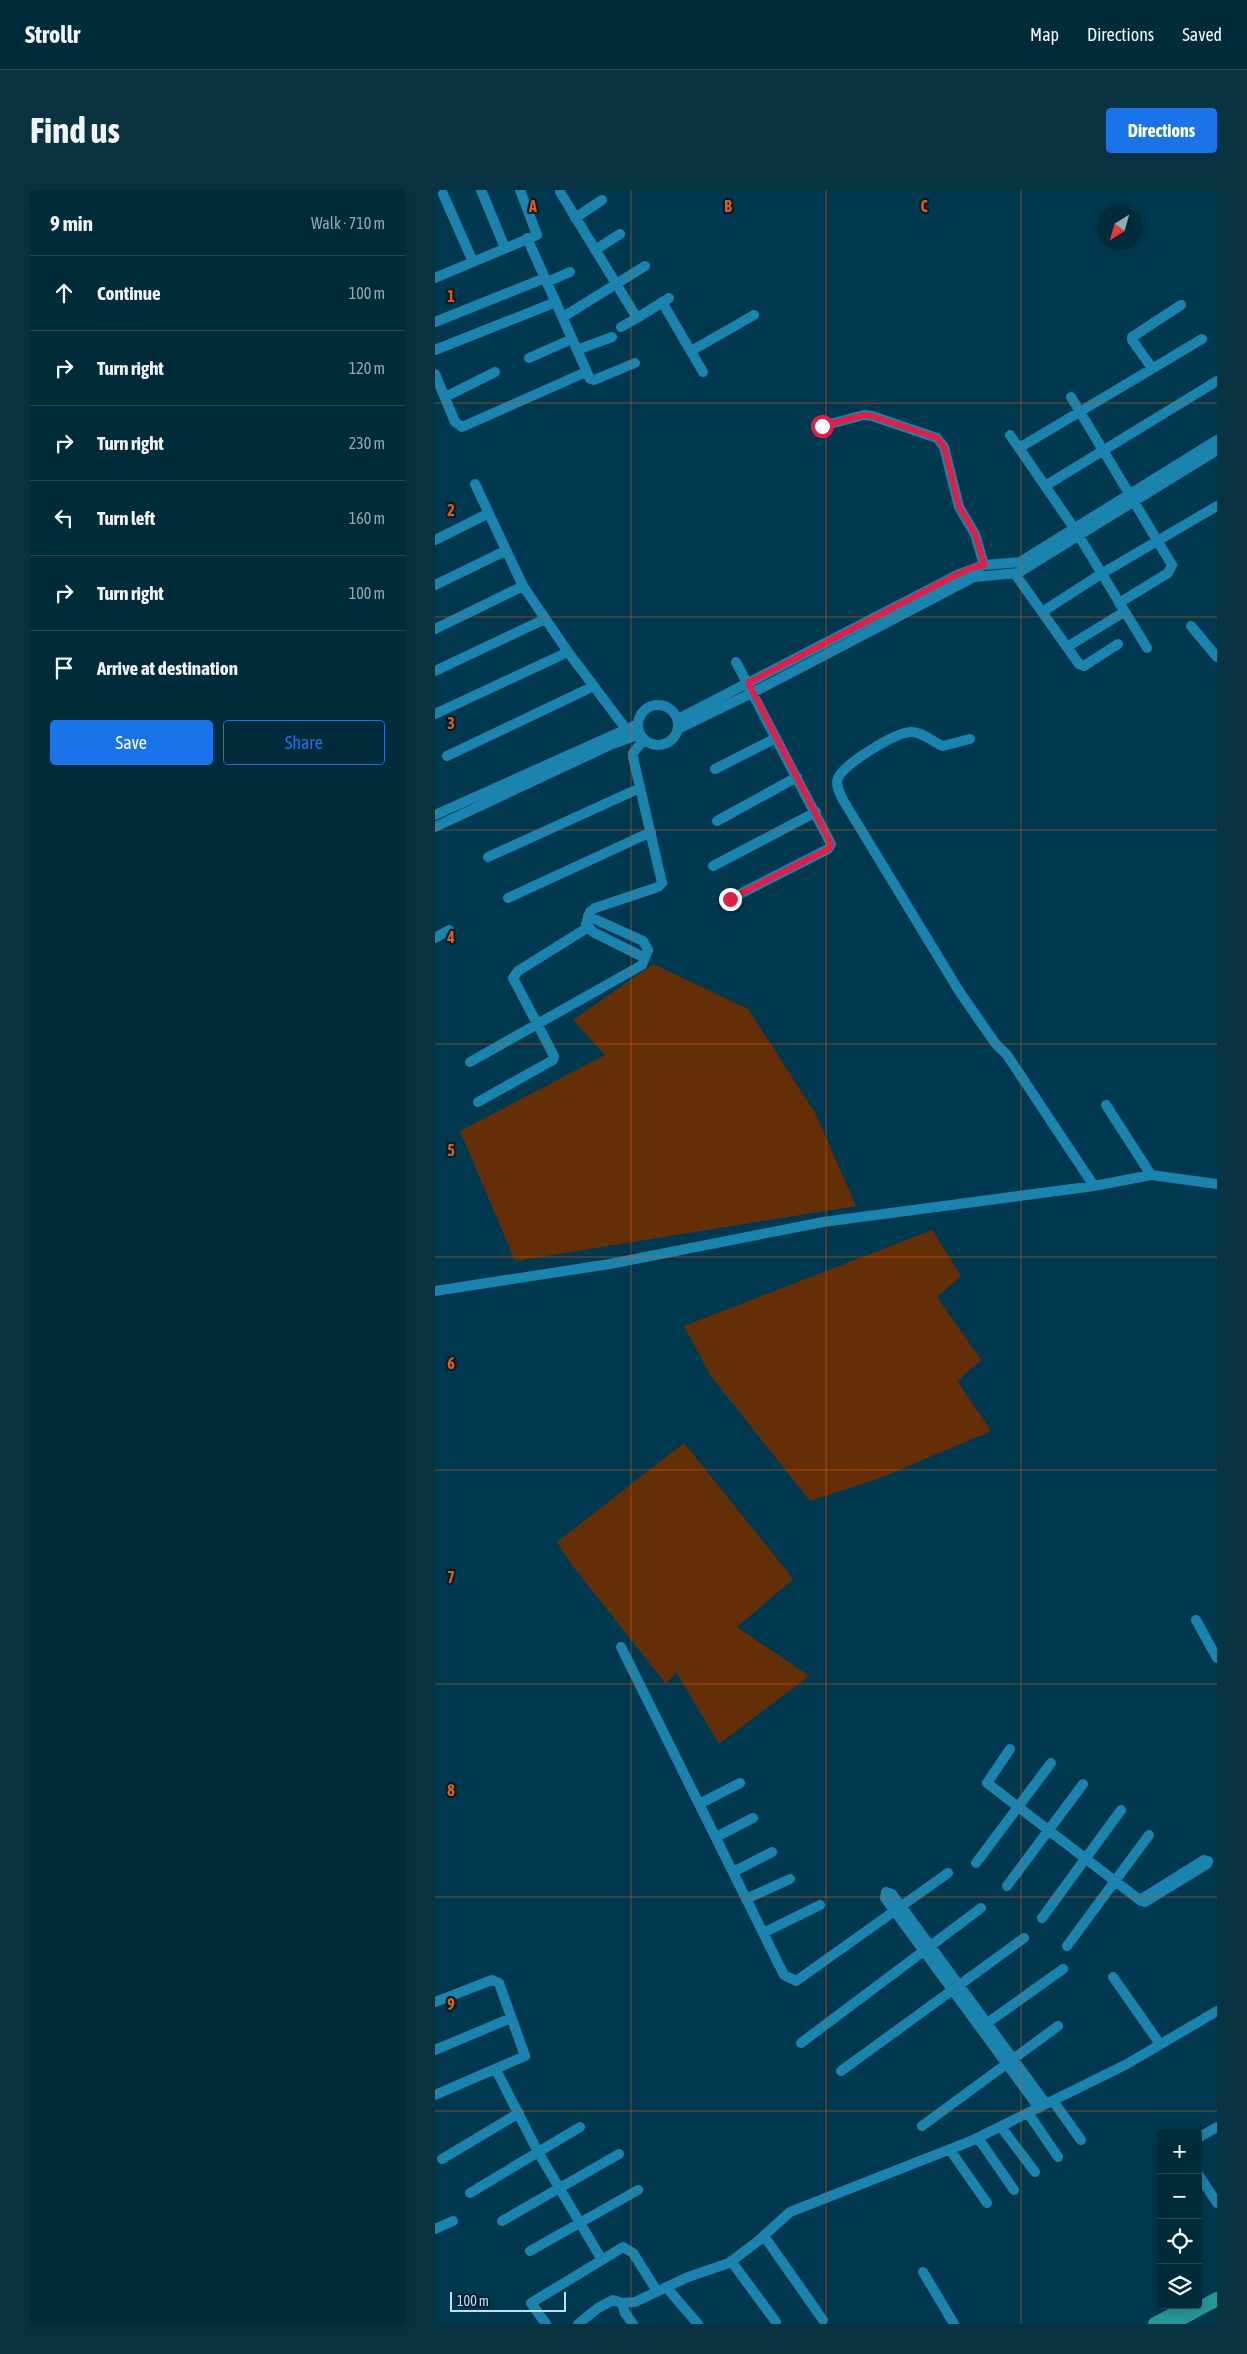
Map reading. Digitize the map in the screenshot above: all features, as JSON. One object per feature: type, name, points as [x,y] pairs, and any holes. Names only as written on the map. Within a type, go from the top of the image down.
[{"type":"main road","points":[[1202,2299],[1217,2291]]},
{"type":"main road","points":[[1171,2324],[1217,2298]]},
{"type":"main road","points":[[1155,2324],[1183,2309]]},
{"type":"street","points":[[481,190],[505,248]]},
{"type":"street","points":[[436,274],[473,262],[537,235],[520,190]]},
{"type":"street","points":[[560,192],[637,318]]},
{"type":"street","points":[[443,194],[473,262]]},
{"type":"street","points":[[575,218],[602,200]]},
{"type":"street","points":[[595,250],[620,234]]},
{"type":"street","points":[[527,238],[590,378],[594,380],[635,363]]},
{"type":"street","points":[[563,317],[645,266]]},
{"type":"street","points":[[435,322],[570,272]]},
{"type":"street","points":[[621,327],[665,300],[703,372]]},
{"type":"street","points":[[435,350],[556,302]]},
{"type":"street","points":[[1152,368],[1132,340],[1132,337],[1181,305]]},
{"type":"street","points":[[691,351],[754,315]]},
{"type":"street","points":[[577,350],[612,337]]},
{"type":"street","points":[[529,358],[572,338]]},
{"type":"street","points":[[1019,448],[1202,339]]},
{"type":"street","points":[[445,397],[495,372]]},
{"type":"street","points":[[435,374],[455,422],[462,427],[586,372]]},
{"type":"street","points":[[1045,486],[1217,382]]},
{"type":"street","points":[[1067,647],[1169,571],[1171,565],[1071,397]]},
{"type":"street","points":[[822,426],[864,415],[937,438],[944,447],[959,507],[975,534],[984,565]]},
{"type":"street","points":[[1010,435],[1076,532],[1147,648]]},
{"type":"street","points":[[678,724],[752,693],[973,576],[1015,574],[1217,440]]},
{"type":"street","points":[[1132,497],[1217,450]]},
{"type":"street","points":[[475,484],[487,514],[523,586],[568,652],[626,729]]},
{"type":"street","points":[[1042,612],[1157,540],[1217,506]]},
{"type":"street","points":[[435,540],[487,514]]},
{"type":"street","points":[[435,815],[626,729],[641,732],[653,744],[666,744],[672,740],[678,724],[748,683],[952,577],[971,568],[984,565],[1020,562],[1076,532]]},
{"type":"street","points":[[435,585],[505,551]]},
{"type":"street","points":[[1015,574],[1082,666],[1118,644]]},
{"type":"street","points":[[435,629],[523,586]]},
{"type":"street","points":[[435,671],[545,618]]},
{"type":"street","points":[[1191,626],[1217,657]]},
{"type":"street","points":[[435,714],[568,652]]},
{"type":"street","points":[[730,899],[828,849],[831,841],[736,662]]},
{"type":"street","points":[[447,756],[594,686]]},
{"type":"street","points":[[587,928],[588,916],[595,908],[660,885],[662,880],[633,754],[641,732],[642,712],[646,708],[658,704],[669,707],[678,724]]},
{"type":"street","points":[[435,827],[641,732]]},
{"type":"street","points":[[970,739],[943,746],[918,733],[903,733],[851,764],[839,776],[837,785],[843,800],[959,991],[995,1043],[1007,1055],[1094,1186]]},
{"type":"street","points":[[715,768],[776,738]]},
{"type":"street","points":[[717,821],[797,777]]},
{"type":"street","points":[[489,857],[640,788]]},
{"type":"street","points":[[713,866],[815,812]]},
{"type":"street","points":[[508,898],[651,832]]},
{"type":"street","points":[[470,1062],[642,965],[648,950],[643,941],[588,916]]},
{"type":"street","points":[[587,928],[645,958]]},
{"type":"street","points":[[478,1102],[553,1060],[554,1056],[513,978],[587,928]]},
{"type":"street","points":[[435,938],[449,930]]},
{"type":"street","points":[[1107,1105],[1151,1175]]},
{"type":"street","points":[[435,1291],[610,1264],[823,1222],[1094,1186],[1151,1175],[1217,1184]]},
{"type":"street","points":[[1196,1620],[1217,1658]]},
{"type":"street","points":[[621,1646],[784,1975],[788,1979],[796,1981],[948,1873]]},
{"type":"street","points":[[1010,1749],[987,1784],[1141,1901],[1145,1902],[1213,1859]]},
{"type":"street","points":[[976,1863],[1051,1762]]},
{"type":"street","points":[[699,1804],[740,1784]]},
{"type":"street","points":[[1007,1886],[1083,1784]]},
{"type":"street","points":[[1041,1918],[1121,1810]]},
{"type":"street","points":[[716,1837],[753,1818]]},
{"type":"street","points":[[1067,1946],[1149,1835]]},
{"type":"street","points":[[733,1872],[773,1852]]},
{"type":"street","points":[[746,1899],[789,1880]]},
{"type":"street","points":[[763,1933],[820,1905]]},
{"type":"street","points":[[898,1908],[1009,2061],[1046,2104],[1081,2140]]},
{"type":"street","points":[[801,2043],[981,1908]]},
{"type":"street","points":[[841,2071],[1024,1938]]},
{"type":"street","points":[[983,2026],[1063,1969]]},
{"type":"street","points":[[1113,1977],[1160,2044]]},
{"type":"street","points":[[435,2002],[492,1980],[499,1983],[525,2056],[435,2095]]},
{"type":"street","points":[[578,2324],[598,2308],[613,2300],[623,2303],[635,2302],[731,2261],[764,2236],[790,2212],[978,2138],[1127,2064],[1217,2011]]},
{"type":"street","points":[[435,2050],[511,2018]]},
{"type":"street","points":[[922,2126],[1058,2026]]},
{"type":"street","points":[[496,2070],[539,2152],[602,2260]]},
{"type":"street","points":[[443,2158],[519,2113]]},
{"type":"street","points":[[1027,2114],[1058,2157]]},
{"type":"street","points":[[469,2193],[580,2127]]},
{"type":"street","points":[[1001,2127],[1035,2172]]},
{"type":"street","points":[[1202,2136],[1217,2127]]},
{"type":"street","points":[[978,2138],[1014,2190]]},
{"type":"street","points":[[950,2150],[987,2203]]},
{"type":"street","points":[[502,2221],[619,2154]]},
{"type":"street","points":[[1202,2180],[1217,2203]]},
{"type":"street","points":[[530,2252],[638,2190]]},
{"type":"street","points":[[435,2229],[453,2220]]},
{"type":"street","points":[[764,2236],[823,2320]]},
{"type":"street","points":[[546,2324],[531,2303],[623,2247],[628,2248],[633,2253],[662,2289],[698,2324]]},
{"type":"street","points":[[731,2261],[776,2322]]},
{"type":"street","points":[[923,2272],[953,2324]]},
{"type":"street","points":[[623,2303],[625,2313],[633,2324]]},
{"type":"shaded area","points":[[653,964],[748,1009],[815,1113],[856,1206],[515,1261],[460,1131],[605,1055],[573,1020]]},
{"type":"shaded area","points":[[932,1230],[961,1276],[937,1297],[981,1360],[957,1381],[991,1431],[880,1478],[810,1501],[710,1375],[684,1326]]},
{"type":"shaded area","points":[[684,1443],[793,1579],[737,1627],[809,1676],[719,1744],[676,1672],[666,1684],[571,1564],[557,1542]]},
{"type":"route","points":[[730,899],[828,849],[831,844],[748,683],[952,577],[971,568],[984,565],[972,526],[959,507],[944,447],[937,438],[888,420],[864,415],[822,426]]}]
